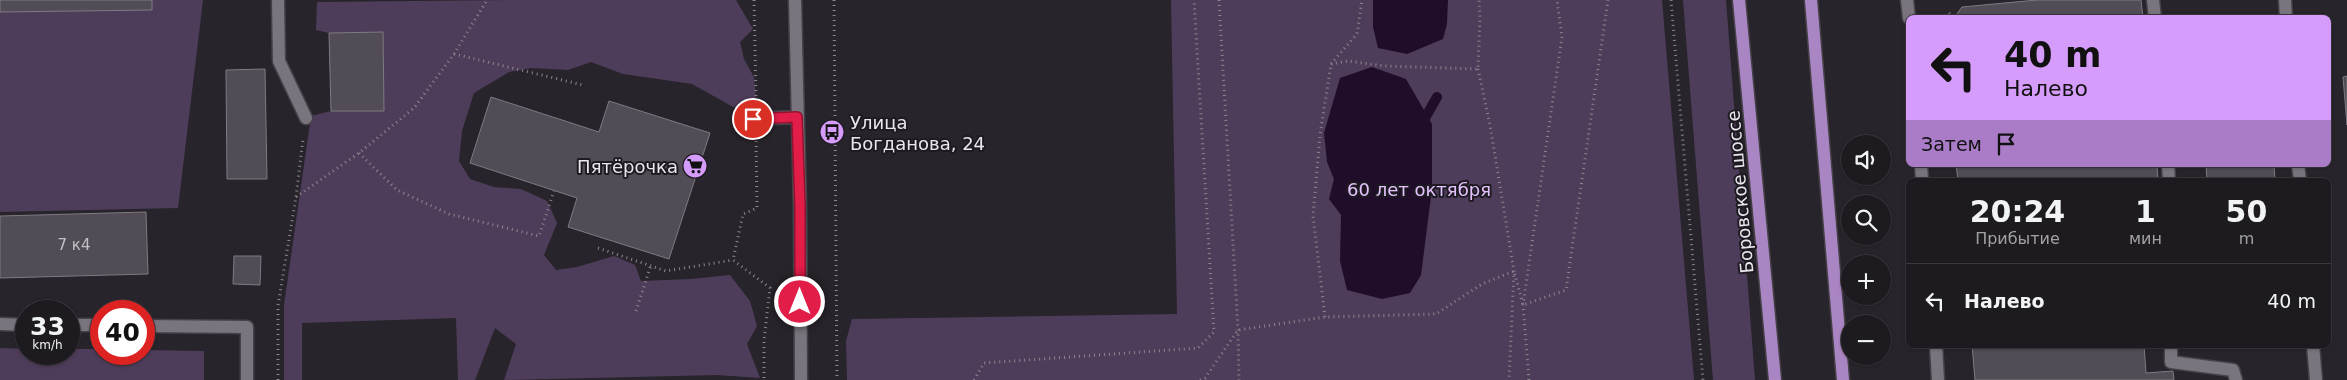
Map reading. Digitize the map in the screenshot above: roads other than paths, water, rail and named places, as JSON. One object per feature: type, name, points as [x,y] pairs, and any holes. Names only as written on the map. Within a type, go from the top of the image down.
[{"type":"main road","name":"Боровское шоссе","points":[[1740,0],[1775,380]]},
{"type":"main road","points":[[1811,0],[1843,380]]},
{"type":"street","points":[[278,0],[279,60],[306,118]]},
{"type":"street","points":[[795,0],[800,206],[801,380]]},
{"type":"street","points":[[1907,0],[1909,15]]},
{"type":"street","points":[[2153,0],[2154,15]]},
{"type":"street","points":[[2285,0],[2286,15]]},
{"type":"street","points":[[755,119],[797,117]]},
{"type":"street","points":[[0,324],[15,325]]},
{"type":"street","points":[[155,326],[247,327],[247,380]]},
{"type":"street","points":[[1936,348],[1938,380]]},
{"type":"street","points":[[2171,348],[2171,362],[2233,370],[2236,380]]},
{"type":"street","points":[[2313,348],[2316,380]]},
{"type":"waterway","points":[[1420,127],[1437,97]]},
{"type":"place","name":"Улица Богданова, 24","points":[[832,132]]},
{"type":"place","name":"Пятёрочка","points":[[695,166]]},
{"type":"park label","name":"60 лет октября","points":[[1419,189]]}]
